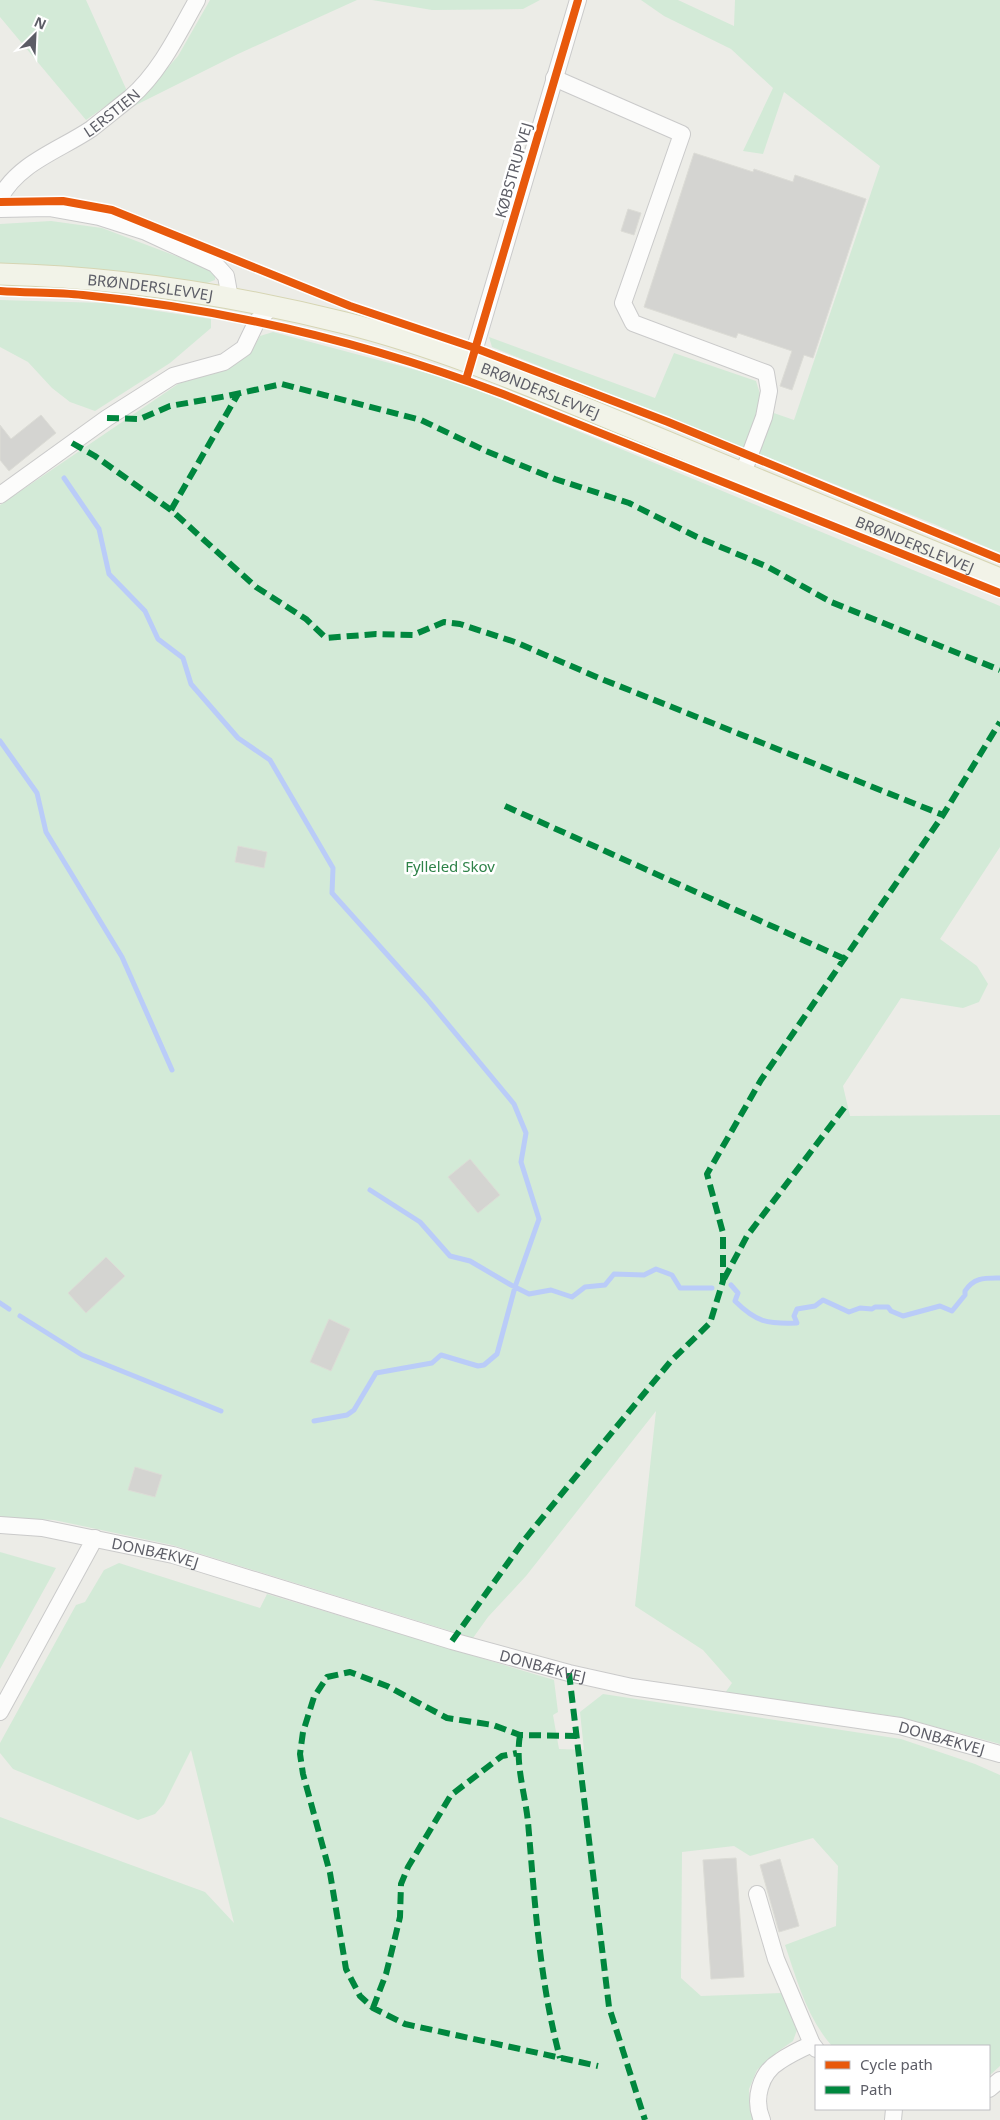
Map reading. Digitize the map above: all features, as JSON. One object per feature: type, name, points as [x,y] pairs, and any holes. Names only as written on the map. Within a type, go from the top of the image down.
[{"type":"main road","name":"BRØNDERSLEVVEJ","points":[[0,274],[51,276],[230,298],[347,323],[502,374],[1000,579]]},
{"type":"street","name":"LERSTIEN","points":[[1,193],[16,176],[60,146],[90,130],[132,96],[150,77],[169,50],[197,0]]},
{"type":"street","name":"KØBSTRUPVEJ","points":[[475,348],[578,0]]},
{"type":"street","points":[[554,78],[682,134],[624,303],[633,323],[766,373],[769,391],[764,418],[743,473]]},
{"type":"street","points":[[0,208],[49,208],[99,216],[146,232],[215,264],[226,276],[230,298]]},
{"type":"street","points":[[0,495],[107,418],[173,376],[224,362],[244,348],[257,321],[272,307]]},
{"type":"street","name":"DONBÆKVEJ","points":[[0,1525],[42,1528],[172,1555],[452,1641],[569,1674],[688,1696],[900,1726],[1000,1754]]},
{"type":"street","name":"DONBÆKVEJ","points":[[0,1712],[95,1538]]},
{"type":"street","points":[[758,1894],[776,1959],[814,2046],[778,2061],[765,2075],[758,2091],[757,2110],[762,2120]]},
{"type":"street","points":[[990,2088],[1000,2080]]},
{"type":"green space","points":[[0,0],[86,0],[127,91],[86,120],[0,17]]},
{"type":"green space","points":[[210,0],[357,0],[238,54],[134,106],[178,56]]},
{"type":"green space","points":[[372,0],[540,0],[523,9],[432,10]]},
{"type":"green space","points":[[641,0],[678,0],[734,26],[735,0],[1000,0],[1000,553],[934,524],[492,347],[489,337],[655,398],[674,353],[756,381],[765,410],[794,420],[880,166],[784,92],[763,154],[743,151],[773,88],[731,49],[664,16]]},
{"type":"green space","points":[[51,221],[102,228],[213,270],[215,280],[207,283],[104,270],[0,264],[0,224]]},
{"type":"green space","points":[[0,300],[104,303],[211,319],[211,328],[170,363],[95,411],[70,402],[52,388],[28,362],[0,347]]},
{"type":"green space","name":"Fylleled Skov","points":[[273,332],[457,381],[1000,606],[1000,847],[940,939],[977,966],[988,984],[979,1002],[963,1008],[901,998],[843,1086],[850,1116],[1000,1115],[1000,1744],[899,1717],[725,1693],[732,1683],[703,1650],[635,1606],[656,1411],[526,1576],[488,1617],[473,1638],[172,1545],[54,1520],[0,1517],[0,505],[181,382],[223,367],[250,353],[260,336]]},
{"type":"green space","points":[[0,1552],[56,1568],[0,1669]]},
{"type":"green space","points":[[119,1563],[260,1608],[267,1594],[554,1680],[558,1712],[553,1715],[559,1749],[584,1750],[580,1712],[603,1694],[901,1739],[975,1764],[1000,1775],[1000,2066],[990,2075],[990,2045],[831,2045],[809,2011],[785,1945],[836,1926],[838,1866],[813,1838],[750,1856],[734,1846],[682,1852],[681,1978],[701,1996],[782,1993],[797,2030],[793,2041],[757,2070],[749,2089],[750,2111],[754,2120],[0,2120],[0,1817],[205,1892],[234,1923],[191,1750],[164,1804],[155,1814],[138,1820],[13,1769],[0,1753],[0,1743],[76,1605],[85,1602],[104,1570]]},
{"type":"building","points":[[694,153],[753,172],[754,169],[793,182],[795,175],[866,199],[813,358],[804,355],[792,390],[780,386],[792,351],[738,333],[736,338],[644,307]]},
{"type":"building","points":[[628,209],[641,213],[634,235],[621,231]]},
{"type":"building","points":[[41,415],[56,433],[9,471],[0,460],[0,425],[11,439]]},
{"type":"building","points":[[238,846],[267,852],[264,868],[235,862]]},
{"type":"building","points":[[470,1159],[500,1195],[478,1213],[448,1177]]},
{"type":"building","points":[[106,1257],[125,1276],[86,1313],[68,1293]]},
{"type":"building","points":[[329,1319],[350,1329],[331,1371],[310,1362]]},
{"type":"building","points":[[135,1467],[162,1475],[155,1497],[128,1490]]},
{"type":"building","points":[[736,1858],[744,1977],[711,1979],[703,1860]]},
{"type":"building","points":[[780,1859],[799,1926],[779,1932],[760,1865]]},
{"type":"waterway","points":[[64,478],[99,529],[109,574],[145,611],[158,639],[183,658],[191,684],[238,738],[270,760],[333,868],[332,893],[427,999],[514,1104],[526,1133],[521,1162],[539,1219],[515,1287],[497,1354],[484,1365],[478,1366],[441,1355],[432,1363],[376,1373],[354,1410],[347,1415],[314,1421]]},
{"type":"waterway","points":[[0,741],[37,793],[46,832],[122,957],[172,1070]]},
{"type":"waterway","points":[[370,1190],[420,1222],[450,1256],[470,1261],[529,1294],[551,1290],[572,1297],[585,1287],[605,1285],[614,1274],[644,1275],[656,1269],[672,1275],[680,1288],[712,1288]]},
{"type":"waterway","points":[[731,1285],[738,1293],[735,1301],[749,1313],[770,1322],[797,1323],[794,1316],[797,1309],[815,1306],[823,1300],[849,1312],[860,1308],[888,1307],[891,1311],[903,1316],[940,1306],[952,1311],[965,1295],[968,1286],[972,1283],[985,1278],[1000,1278]]},
{"type":"waterway","points":[[0,1303],[9,1309]]},
{"type":"waterway","points":[[20,1316],[82,1355],[221,1411]]},
{"type":"marked path","points":[[107,418],[140,419],[170,406],[282,384],[421,420],[486,451],[555,479],[629,503],[697,537],[768,567],[831,602],[1000,670]]},
{"type":"marked path","points":[[171,510],[238,394]]},
{"type":"marked path","points":[[72,443],[95,456],[171,510],[256,587],[306,619],[326,638],[376,634],[413,635],[444,622],[460,624],[515,642],[599,678],[943,815]]},
{"type":"marked path","points":[[452,1641],[525,1539],[671,1361],[710,1323],[723,1281],[723,1233],[707,1174],[761,1080],[943,815],[1000,722]]},
{"type":"marked path","points":[[505,806],[845,959]]},
{"type":"marked path","points":[[724,1279],[747,1236],[847,1104]]},
{"type":"marked path","points":[[577,1736],[520,1735],[493,1725],[447,1718],[387,1686],[350,1672],[327,1677],[314,1697],[303,1732],[300,1754],[303,1774],[330,1873],[346,1969],[360,1996],[373,2008],[405,2024],[598,2066]]},
{"type":"marked path","points":[[569,1673],[609,2007],[645,2120]]},
{"type":"marked path","points":[[520,1735],[520,1768],[528,1822],[542,1970],[560,2058]]},
{"type":"marked path","points":[[373,2008],[386,1974],[392,1950],[400,1917],[401,1884],[408,1867],[451,1795],[502,1756],[517,1753]]},
{"type":"cycle path","points":[[466,380],[578,0]]},
{"type":"cycle path","points":[[0,202],[63,201],[112,210],[350,306],[475,348],[668,422],[1000,559]]},
{"type":"cycle path","points":[[0,291],[63,293],[190,309],[296,331],[401,359],[503,394],[1000,593]]}]
